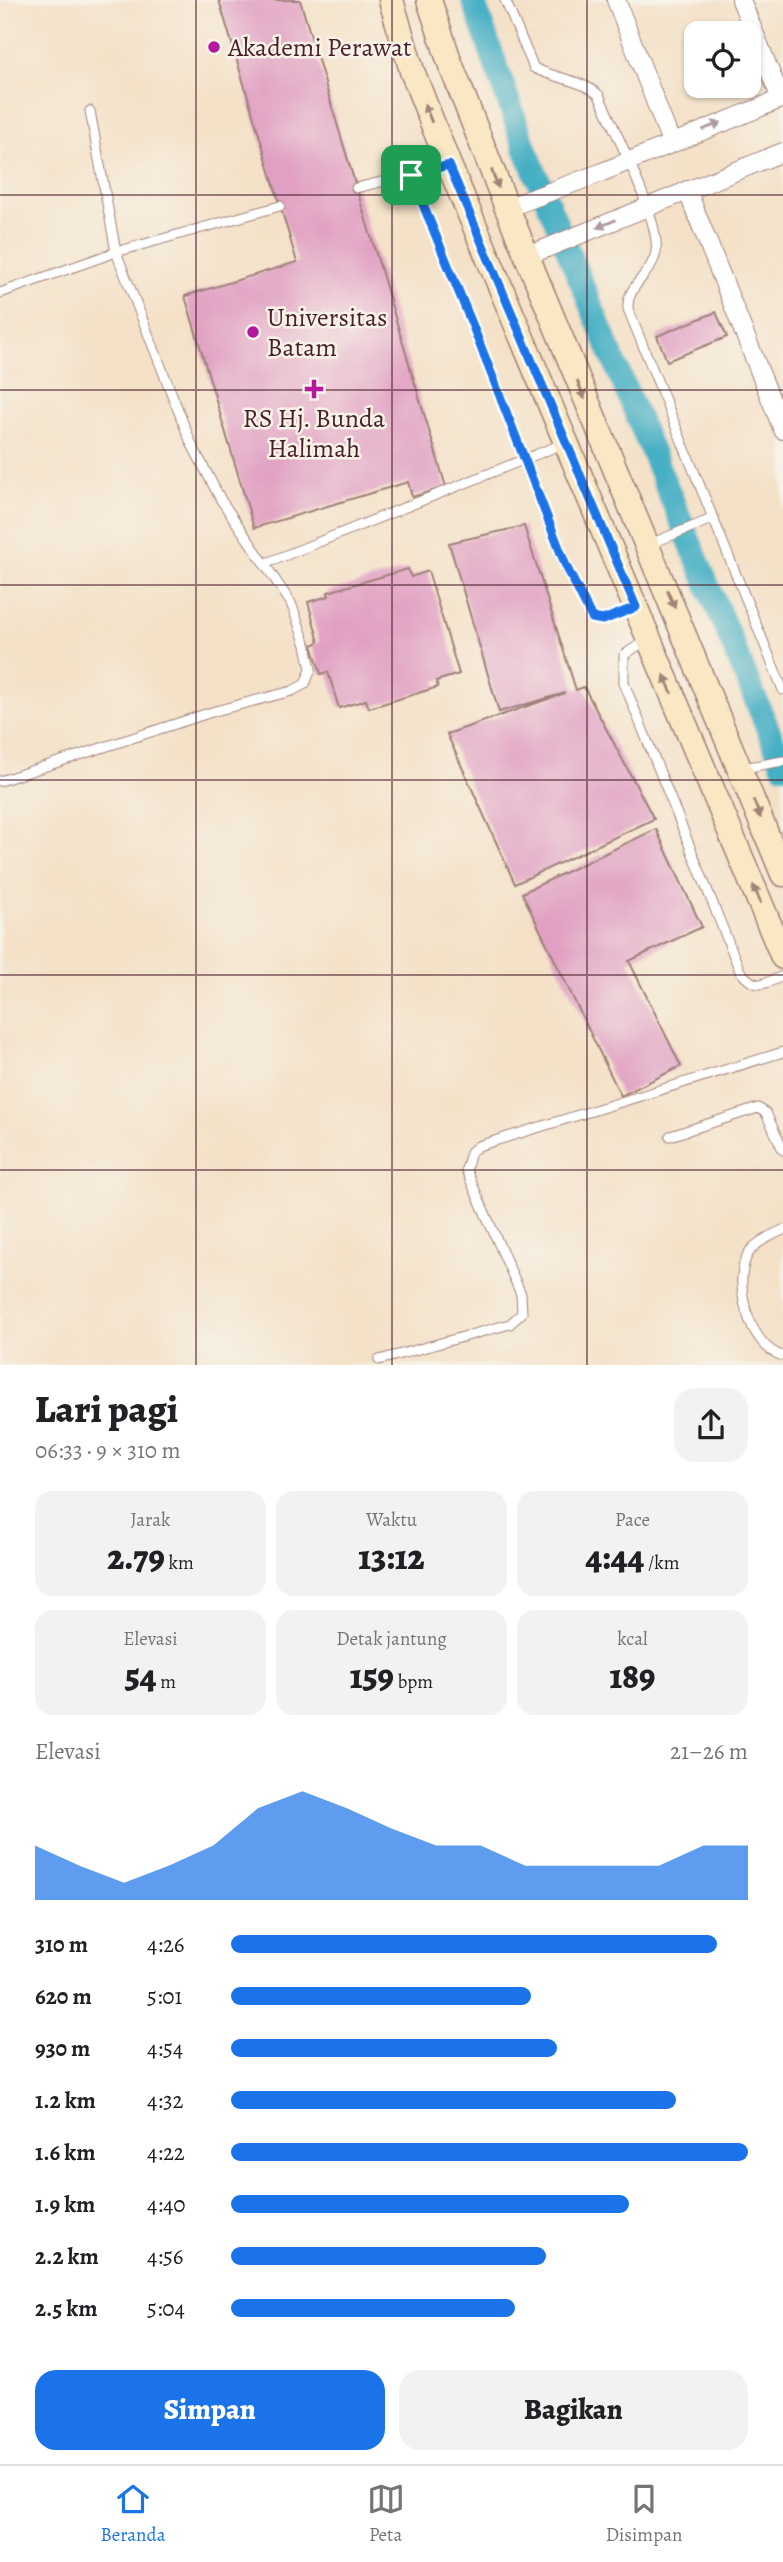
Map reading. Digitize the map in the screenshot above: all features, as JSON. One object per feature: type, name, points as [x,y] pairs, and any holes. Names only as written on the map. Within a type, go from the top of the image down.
[{"type":"main road","points":[[391,0],[412,71],[449,165],[783,957]]},
{"type":"main road","points":[[429,0],[450,63],[518,204],[527,256],[597,429],[648,545],[753,766],[783,874]]},
{"type":"street","points":[[616,0],[671,142]]},
{"type":"street","points":[[518,204],[782,98],[741,0]]},
{"type":"street","points":[[527,256],[783,152]]},
{"type":"street","points":[[687,190],[783,430]]},
{"type":"lane","points":[[505,0],[534,68],[588,86],[599,95],[628,160],[657,236],[656,253],[651,267],[631,290],[627,299],[628,309],[783,690]]},
{"type":"lane","points":[[1,777],[215,711],[292,691],[305,684],[311,669],[306,645],[291,603],[221,500],[191,443],[116,252],[90,111]]},
{"type":"lane","points":[[356,188],[449,165]]},
{"type":"lane","points":[[411,175],[566,566],[592,618],[603,620],[636,607]]},
{"type":"lane","points":[[0,293],[116,252],[280,206]]},
{"type":"lane","points":[[264,564],[566,442]]},
{"type":"lane","points":[[648,545],[714,518]]},
{"type":"lane","points":[[649,638],[624,655],[624,682],[645,739],[740,971],[753,984],[760,985],[783,976]]},
{"type":"lane","points":[[753,766],[783,761]]},
{"type":"lane","points":[[379,1360],[509,1324],[522,1313],[521,1294],[466,1170],[471,1152],[478,1146],[783,1052]]},
{"type":"lane","points":[[670,1136],[758,1108],[766,1113],[783,1150]]},
{"type":"lane","points":[[783,1230],[767,1237],[750,1251],[744,1265],[742,1283],[751,1325],[769,1350],[783,1356]]},
{"type":"building","name":"Universitas Batam","points":[[219,0],[300,0],[446,487],[412,497],[408,482],[254,528],[185,296],[297,262]]},
{"type":"building","points":[[716,312],[727,337],[667,361],[657,336]]},
{"type":"building","points":[[524,526],[576,690],[584,687],[654,819],[515,884],[447,734],[565,693],[499,712],[449,543]]},
{"type":"building","points":[[408,569],[411,577],[428,571],[459,674],[436,681],[438,687],[369,708],[366,700],[339,708],[328,672],[321,674],[312,645],[319,642],[308,602],[329,596],[328,592]]},
{"type":"building","points":[[656,829],[702,927],[629,961],[681,1066],[621,1096],[522,893]]},
{"type":"waterway","points":[[473,0],[525,148],[783,765]]},
{"type":"place","name":"Akademi Perawat","points":[[214,47]]},
{"type":"place","name":"Universitas Batam","points":[[253,332]]},
{"type":"place","name":"RS Hj. Bunda Halimah","points":[[314,389]]},
{"type":"route","points":[[449,165],[636,607],[603,620],[592,618],[566,566],[411,175],[449,165]]}]
